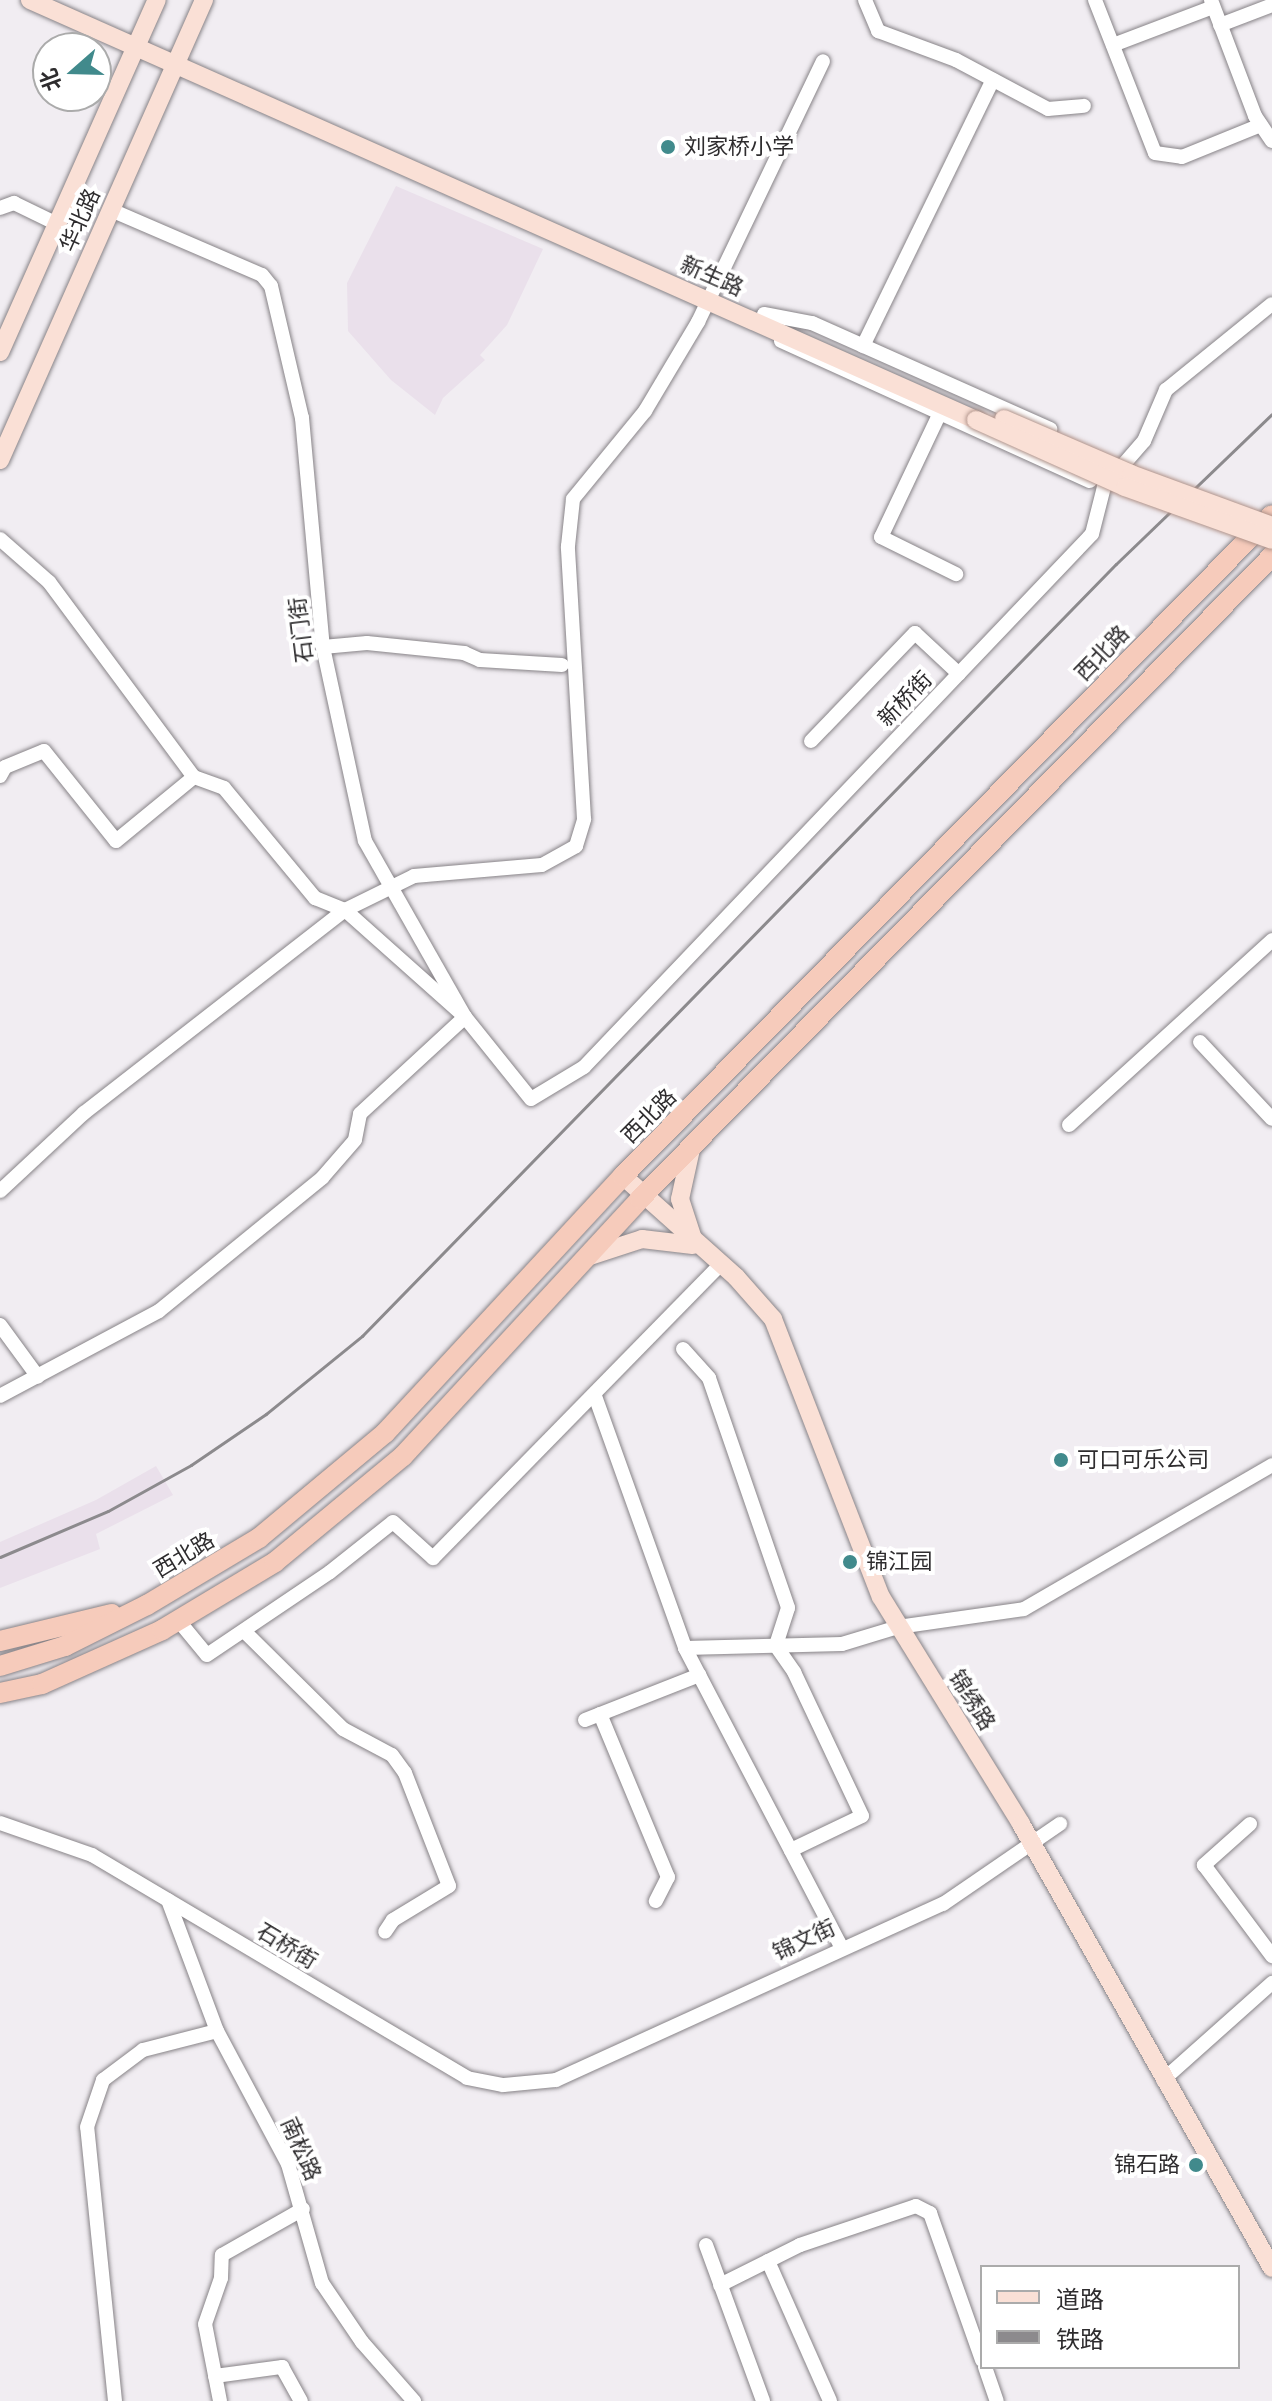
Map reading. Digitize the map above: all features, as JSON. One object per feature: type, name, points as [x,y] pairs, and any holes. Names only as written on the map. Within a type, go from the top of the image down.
[{"type":"highway","name":"西北路","points":[[0,1666],[65,1646],[147,1605],[259,1538],[385,1433],[623,1176],[1272,515]]},
{"type":"highway","points":[[0,1693],[42,1684],[178,1620],[275,1562],[403,1456],[644,1196],[1268,562]]},
{"type":"highway","points":[[0,1641],[147,1605]]},
{"type":"main road","name":"新生路","points":[[30,0],[136,49],[178,58],[979,414],[1272,526]]},
{"type":"main road","name":"华北路","points":[[0,352],[157,0]]},
{"type":"main road","name":"华北路","points":[[0,460],[204,0]]},
{"type":"main road","name":"新生路","points":[[979,414],[1125,487],[1272,540]]},
{"type":"main road","points":[[587,1257],[642,1239],[696,1245],[680,1199],[691,1149]]},
{"type":"main road","name":"锦绣路","points":[[623,1176],[758,1300],[784,1340],[864,1557],[898,1627],[1030,1840],[1272,2268]]},
{"type":"street","points":[[865,0],[878,31],[993,80],[1048,109],[1084,106]]},
{"type":"street","points":[[1095,0],[1155,153],[1182,157],[1261,125]]},
{"type":"street","points":[[1113,45],[1212,3],[1261,125],[1272,141]]},
{"type":"street","points":[[1220,25],[1272,5]]},
{"type":"street","points":[[0,1191],[84,1113],[345,910],[414,876],[542,865],[576,846],[584,819],[569,514],[580,487],[645,411],[710,296],[823,61]]},
{"type":"street","points":[[863,346],[993,80]]},
{"type":"street","points":[[0,208],[14,203],[57,224]]},
{"type":"street","name":"石门街","points":[[111,210],[262,275],[271,286],[302,418],[323,647],[365,841],[465,1017],[531,1099]]},
{"type":"street","points":[[762,318],[802,354],[1104,487],[1144,441],[1166,390],[1272,304]]},
{"type":"street","points":[[762,318],[801,319],[1127,464]]},
{"type":"street","points":[[939,415],[881,537],[956,574]]},
{"type":"street","name":"新桥街","points":[[531,1099],[584,1067],[1092,534],[1104,487]]},
{"type":"street","points":[[0,539],[49,582],[194,777],[224,788],[315,898],[345,910],[465,1017],[360,1114],[355,1140],[322,1178],[159,1311],[0,1396]]},
{"type":"street","points":[[811,741],[915,633],[959,674]]},
{"type":"street","points":[[323,647],[367,643],[464,653],[480,660],[562,665]]},
{"type":"street","points":[[0,776],[5,767],[44,751],[116,841],[194,777]]},
{"type":"street","points":[[1069,1125],[1272,940]]},
{"type":"street","points":[[1200,1042],[1272,1119]]},
{"type":"street","points":[[178,1620],[207,1655],[393,1522],[433,1558],[720,1265]]},
{"type":"street","points":[[0,1325],[38,1377]]},
{"type":"street","points":[[683,1349],[709,1378],[788,1608],[776,1646]]},
{"type":"street","points":[[595,1396],[685,1648],[841,1946]]},
{"type":"street","points":[[685,1648],[842,1644],[898,1627],[1024,1609],[1272,1465]]},
{"type":"street","points":[[244,1631],[343,1729],[392,1755],[405,1773],[449,1886],[393,1920],[385,1932]]},
{"type":"street","points":[[776,1646],[794,1672],[862,1816],[791,1850]]},
{"type":"street","points":[[585,1720],[699,1675]]},
{"type":"street","points":[[600,1714],[668,1877],[656,1901]]},
{"type":"street","name":"石桥街","points":[[0,1823],[71,1845],[467,2078],[503,2085],[556,2080]]},
{"type":"street","name":"锦文街","points":[[556,2080],[841,1946],[943,1904],[1030,1840],[1060,1824]]},
{"type":"street","points":[[1250,1824],[1204,1865],[1272,1956]]},
{"type":"street","name":"南松路","points":[[168,1900],[217,2031],[288,2164],[322,2283],[332,2302],[414,2401]]},
{"type":"street","points":[[1163,2080],[1272,1983]]},
{"type":"street","points":[[115,2401],[87,2127],[103,2080],[143,2050],[217,2031]]},
{"type":"street","points":[[720,2285],[800,2245],[916,2206],[930,2213],[980,2354]]},
{"type":"street","points":[[220,2401],[205,2324],[221,2278],[222,2255],[303,2209]]},
{"type":"street","points":[[706,2245],[763,2401]]},
{"type":"street","points":[[768,2261],[830,2401]]},
{"type":"street","points":[[215,2376],[282,2367],[301,2401]]},
{"type":"street","points":[[986,2369],[997,2401]]},
{"type":"shaded area","points":[[396,186],[543,249],[507,325],[480,355],[485,360],[443,398],[435,415],[391,380],[348,331],[347,283]]},
{"type":"shaded area","points":[[156,1466],[173,1495],[96,1534],[100,1549],[0,1588],[0,1542],[96,1500]]},
{"type":"railway","points":[[0,1557],[108,1511],[191,1465],[266,1414],[362,1336],[1116,564],[1272,414]]},
{"type":"place","name":"刘家桥小学","points":[[668,147]]},
{"type":"place","name":"可口可乐公司","points":[[1061,1460]]},
{"type":"place","name":"锦江园","points":[[850,1562]]},
{"type":"place","name":"锦石路","points":[[1196,2165]]}]
